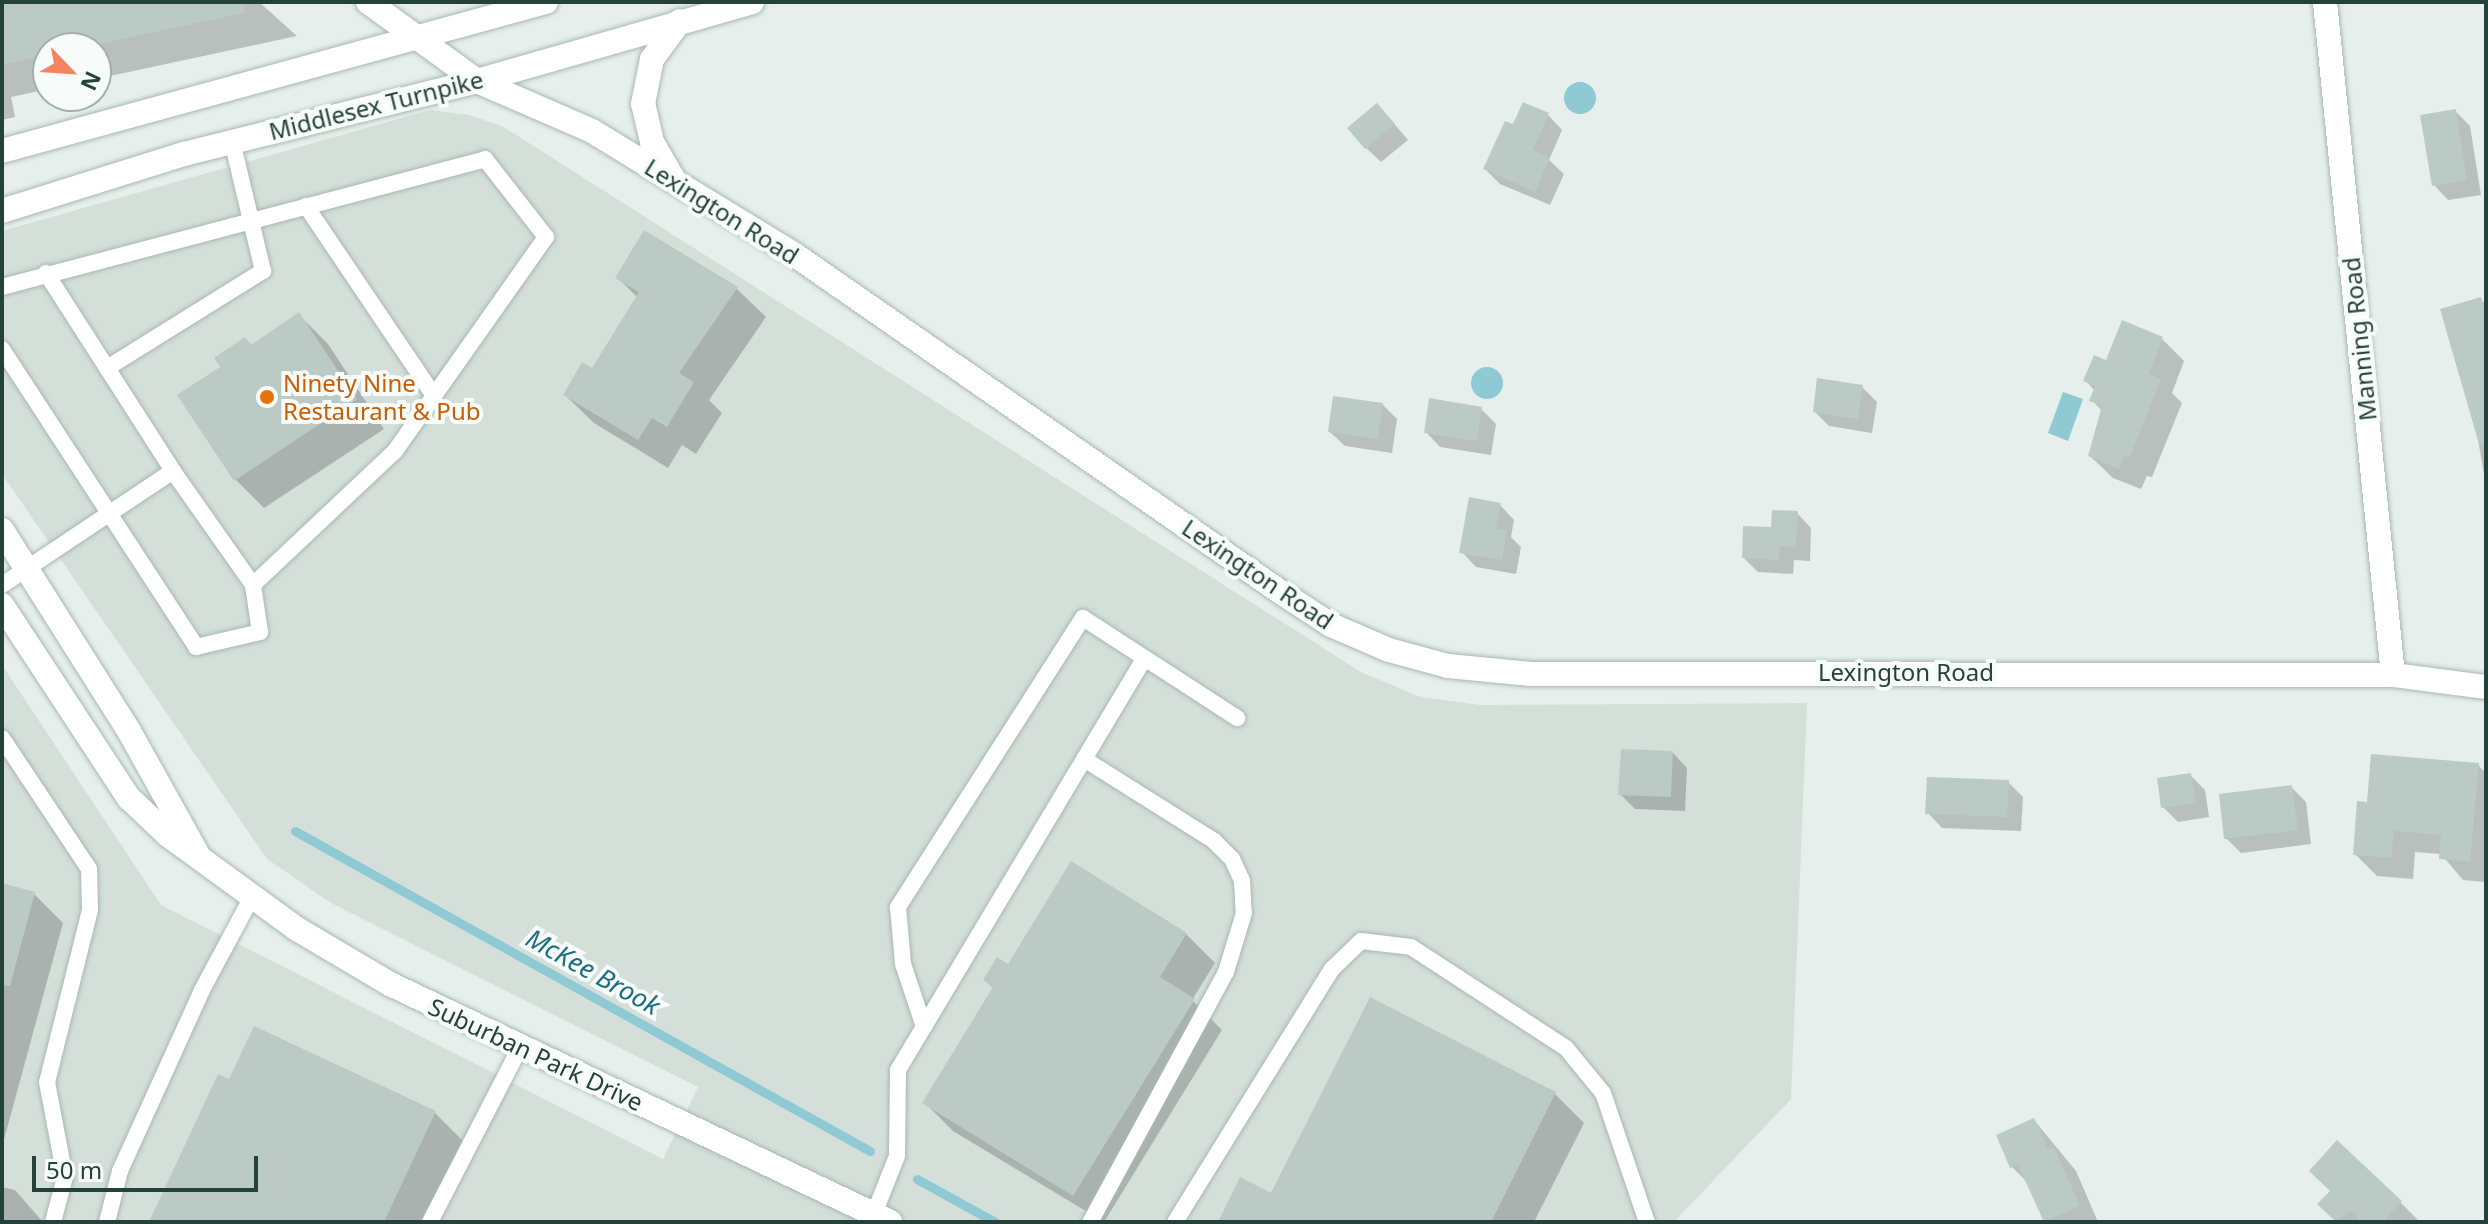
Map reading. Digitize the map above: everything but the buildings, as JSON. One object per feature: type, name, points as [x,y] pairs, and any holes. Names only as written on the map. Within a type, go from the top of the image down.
[{"type":"street","name":"Lexington Road","points":[[368,2],[477,81],[592,131],[795,255],[1305,608],[1389,650],[1448,666],[1531,674],[2393,675],[2486,687]]},
{"type":"street","points":[[2,151],[411,36],[546,2]]},
{"type":"street","name":"Middlesex Turnpike","points":[[2,211],[232,141],[477,81],[752,2]]},
{"type":"street","name":"Manning Road","points":[[2325,2],[2393,675]]},
{"type":"street","points":[[675,182],[652,142],[643,104],[652,59],[680,21]]},
{"type":"street","name":"Suburban Park Drive","points":[[2,530],[129,731],[200,858]]},
{"type":"street","name":"Suburban Park Drive","points":[[2,605],[129,798],[200,858],[297,929],[390,984],[882,1218]]},
{"type":"lane","points":[[107,368],[263,271],[232,141]]},
{"type":"lane","points":[[2,287],[485,159],[546,237],[395,451],[253,585]]},
{"type":"lane","points":[[306,206],[434,396]]},
{"type":"lane","points":[[2,349],[196,647],[260,632],[253,585],[173,471],[46,273]]},
{"type":"lane","points":[[2,585],[173,471]]},
{"type":"lane","points":[[924,1027],[903,964],[898,907],[1083,618],[1237,718]]},
{"type":"lane","points":[[882,1218],[897,1156],[898,1070],[1144,659]]},
{"type":"lane","points":[[2,738],[89,869],[90,910],[47,1082],[65,1177],[53,1222]]},
{"type":"lane","points":[[1084,759],[1214,841],[1242,880],[1244,913],[1226,972],[1090,1222]]},
{"type":"lane","points":[[107,1222],[126,1157],[253,895]]},
{"type":"lane","points":[[1175,1222],[1332,969],[1361,941],[1411,947],[1566,1048],[1603,1093],[1647,1222]]},
{"type":"lane","points":[[430,1222],[521,1046]]},
{"type":"shaded area","points":[[430,110],[469,115],[502,126],[1361,672],[1420,697],[1481,705],[1807,703],[1791,1099],[1674,1222],[2,1222],[2,665],[161,905],[663,1159],[698,1087],[331,903],[267,859],[2,474],[2,231]]},
{"type":"water","points":[[1580,82],[1591,87],[1596,98],[1591,109],[1580,114],[1569,109],[1564,98],[1569,87]]},
{"type":"water","points":[[1487,367],[1498,372],[1503,383],[1498,394],[1487,399],[1476,394],[1471,383],[1476,372]]},
{"type":"water","points":[[2063,392],[2083,399],[2068,441],[2048,433]]},
{"type":"waterway","name":"McKee Brook","points":[[295,831],[870,1151]]},
{"type":"waterway","name":"McKee Brook","points":[[917,1179],[995,1222]]},
{"type":"place","name":"Ninety Nine Restaurant & Pub","points":[[267,397]]}]
